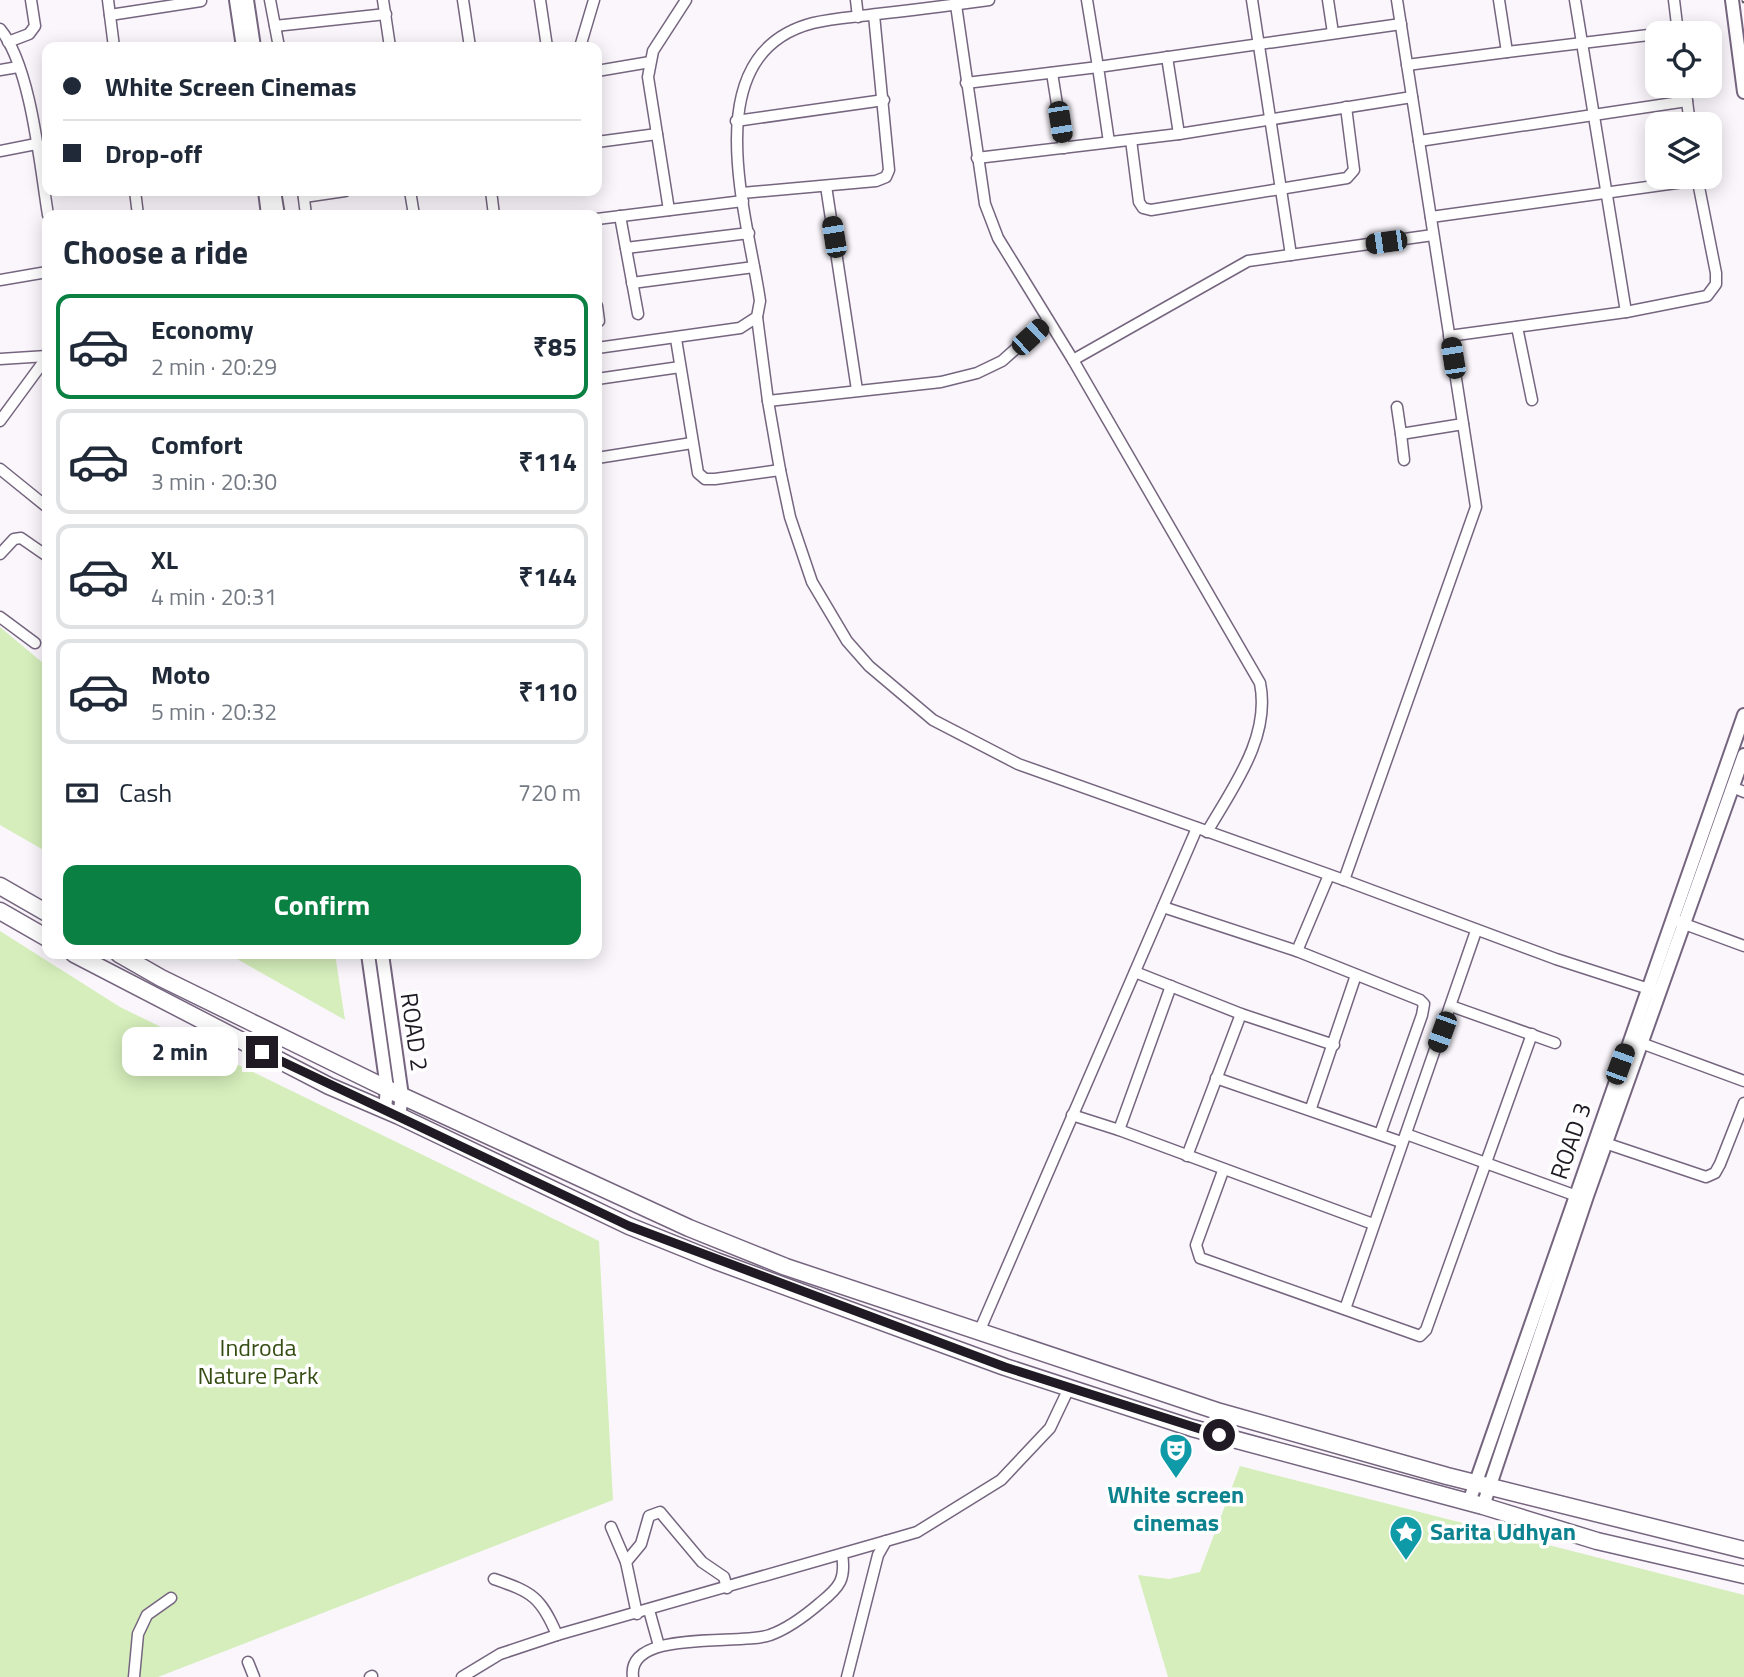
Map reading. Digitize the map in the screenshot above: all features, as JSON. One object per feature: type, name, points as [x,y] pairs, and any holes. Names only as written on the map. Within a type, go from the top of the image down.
[{"type":"highway","points":[[0,886],[42,910]]},
{"type":"highway","points":[[0,911],[42,935]]},
{"type":"highway","points":[[84,959],[317,1080],[641,1231],[1069,1388],[1192,1428],[1476,1504],[1597,1541],[1744,1575]]},
{"type":"highway","points":[[129,959],[162,978],[395,1092],[689,1228],[786,1267],[1220,1412],[1482,1485],[1744,1550]]},
{"type":"highway","points":[[1086,1393],[1094,1370]]},
{"type":"street","points":[[8,42],[29,34],[35,26],[31,0]]},
{"type":"street","points":[[108,0],[113,42]]},
{"type":"street","points":[[236,0],[242,42]]},
{"type":"street","points":[[247,0],[253,42]]},
{"type":"street","points":[[270,0],[278,42]]},
{"type":"street","points":[[383,0],[389,42]]},
{"type":"street","points":[[463,0],[469,42]]},
{"type":"street","points":[[540,0],[546,42]]},
{"type":"street","points":[[581,42],[594,0]]},
{"type":"street","points":[[669,210],[648,77],[650,62],[661,36],[686,0]]},
{"type":"street","points":[[856,0],[858,16]]},
{"type":"street","points":[[989,0],[949,3],[813,23],[776,41],[749,71],[741,91],[736,121],[743,197],[760,302],[757,317],[768,401],[780,470],[799,547],[830,616],[869,666],[933,720],[1018,764],[1345,880],[1476,931],[1617,981],[1653,990]]},
{"type":"street","points":[[1087,0],[1109,142]]},
{"type":"street","points":[[1252,0],[1291,255]]},
{"type":"street","points":[[1328,0],[1333,33]]},
{"type":"street","points":[[1345,880],[1476,507],[1397,0]]},
{"type":"street","points":[[1499,0],[1507,51]]},
{"type":"street","points":[[1576,0],[1626,312]]},
{"type":"street","points":[[1674,0],[1677,21]]},
{"type":"street","points":[[1732,0],[1744,92]]},
{"type":"street","points":[[110,15],[201,1]]},
{"type":"street","points":[[949,3],[966,83],[985,204],[999,238],[1073,360],[1260,683],[1264,704],[1259,732],[1238,778],[1208,832]]},
{"type":"street","points":[[275,26],[386,14]]},
{"type":"street","points":[[602,218],[743,197],[876,181],[888,173],[884,100],[874,15]]},
{"type":"street","points":[[966,83],[1401,24]]},
{"type":"street","points":[[0,29],[18,67],[42,166]]},
{"type":"street","points":[[1407,65],[1645,35]]},
{"type":"street","points":[[1167,57],[1179,134]]},
{"type":"street","points":[[602,70],[650,62]]},
{"type":"street","points":[[0,70],[18,67]]},
{"type":"street","points":[[1052,73],[1064,148]]},
{"type":"street","points":[[977,158],[1179,134],[1412,97]]},
{"type":"street","points":[[1687,98],[1688,112]]},
{"type":"street","points":[[736,121],[884,100]]},
{"type":"street","points":[[1419,141],[1687,101]]},
{"type":"street","points":[[1131,140],[1139,202],[1143,208],[1280,188],[1352,175],[1346,107]]},
{"type":"street","points":[[602,141],[657,134]]},
{"type":"street","points":[[0,151],[36,144]]},
{"type":"street","points":[[826,186],[857,390]]},
{"type":"street","points":[[1431,217],[1645,187]]},
{"type":"street","points":[[1449,336],[1626,312],[1698,299],[1713,291],[1716,273],[1700,189]]},
{"type":"street","points":[[620,216],[638,314]]},
{"type":"street","points":[[626,248],[749,233]]},
{"type":"street","points":[[1073,360],[1248,261],[1433,235]]},
{"type":"street","points":[[632,283],[754,267]]},
{"type":"street","points":[[0,280],[42,273]]},
{"type":"street","points":[[602,347],[740,328],[757,317]]},
{"type":"street","points":[[768,401],[941,382],[977,373],[1002,361],[1048,320]]},
{"type":"street","points":[[1517,327],[1532,400]]},
{"type":"street","points":[[676,339],[698,473],[705,479],[780,470]]},
{"type":"street","points":[[0,359],[42,357]]},
{"type":"street","points":[[2,415],[42,363]]},
{"type":"street","points":[[602,378],[680,367]]},
{"type":"street","points":[[1397,407],[1404,460]]},
{"type":"street","points":[[1401,434],[1463,424]]},
{"type":"street","points":[[602,457],[692,443]]},
{"type":"street","points":[[0,469],[42,503]]},
{"type":"street","points":[[0,554],[14,539],[21,538],[42,553]]},
{"type":"street","points":[[0,617],[35,643]]},
{"type":"street","name":"ROAD 3","points":[[1482,1485],[1677,921],[1744,715]]},
{"type":"street","name":"ROAD 3","points":[[1677,921],[1738,789],[1744,755]]},
{"type":"street","points":[[979,1332],[1196,828]]},
{"type":"street","points":[[1297,951],[1329,875]]},
{"type":"street","points":[[1163,907],[1297,951],[1415,998],[1423,1004],[1380,1134]]},
{"type":"street","points":[[1677,921],[1744,946]]},
{"type":"street","points":[[1345,1310],[1476,931]]},
{"type":"street","name":"ROAD 2","points":[[369,959],[395,1092]]},
{"type":"street","name":"ROAD 2","points":[[382,959],[395,1092],[392,1113]]},
{"type":"street","points":[[1135,972],[1241,1014],[1334,1045]]},
{"type":"street","points":[[1311,1108],[1356,975]]},
{"type":"street","points":[[1119,1130],[1171,986]]},
{"type":"street","name":"ROAD 3","points":[[1476,1504],[1574,1195],[1641,1043],[1653,990]]},
{"type":"street","points":[[1451,1006],[1555,1043]]},
{"type":"street","points":[[1187,1156],[1241,1014]]},
{"type":"street","points":[[1223,1171],[1196,1245],[1200,1258],[1415,1336],[1424,1334],[1532,1034]]},
{"type":"street","points":[[1641,1043],[1744,1081]]},
{"type":"street","points":[[1216,1078],[1311,1108],[1380,1134],[1486,1162],[1574,1195]]},
{"type":"street","points":[[1600,1141],[1706,1177],[1715,1172],[1720,1164],[1744,1103]]},
{"type":"street","points":[[1072,1115],[1373,1224]]},
{"type":"street","points":[[462,1677],[500,1654],[557,1635],[917,1532],[1000,1480],[1050,1428],[1069,1388]]},
{"type":"street","points":[[626,1562],[641,1544],[649,1516],[660,1512],[702,1562],[724,1577],[727,1588]]},
{"type":"street","points":[[611,1527],[626,1562],[637,1614]]},
{"type":"street","points":[[847,1677],[878,1555],[886,1541]]},
{"type":"street","points":[[633,1677],[632,1665],[639,1656],[659,1646],[770,1635],[815,1608],[837,1589],[845,1572],[842,1554]]},
{"type":"street","points":[[494,1579],[537,1597],[547,1611],[557,1635]]},
{"type":"street","points":[[134,1677],[138,1634],[147,1615],[171,1598]]},
{"type":"street","points":[[649,1610],[659,1646]]},
{"type":"street","points":[[248,1662],[254,1677]]},
{"type":"green space","points":[[0,627],[42,662],[42,849],[0,825]]},
{"type":"green space","name":"Indroda Nature Park","points":[[0,931],[120,1007],[599,1241],[613,1500],[158,1677],[0,1677]]},
{"type":"green space","points":[[237,959],[336,959],[345,1020]]},
{"type":"green space","name":"Sarita Udhyan","points":[[1240,1466],[1744,1595],[1744,1677],[1168,1677],[1138,1575],[1169,1579],[1200,1572]]},
{"type":"place","name":"White screen cinemas","points":[[1176,1480]]},
{"type":"place","name":"Sarita Udhyan","points":[[1406,1562]]},
{"type":"route","points":[[262,1052],[629,1226],[716,1261],[1005,1367],[1219,1435]]}]
